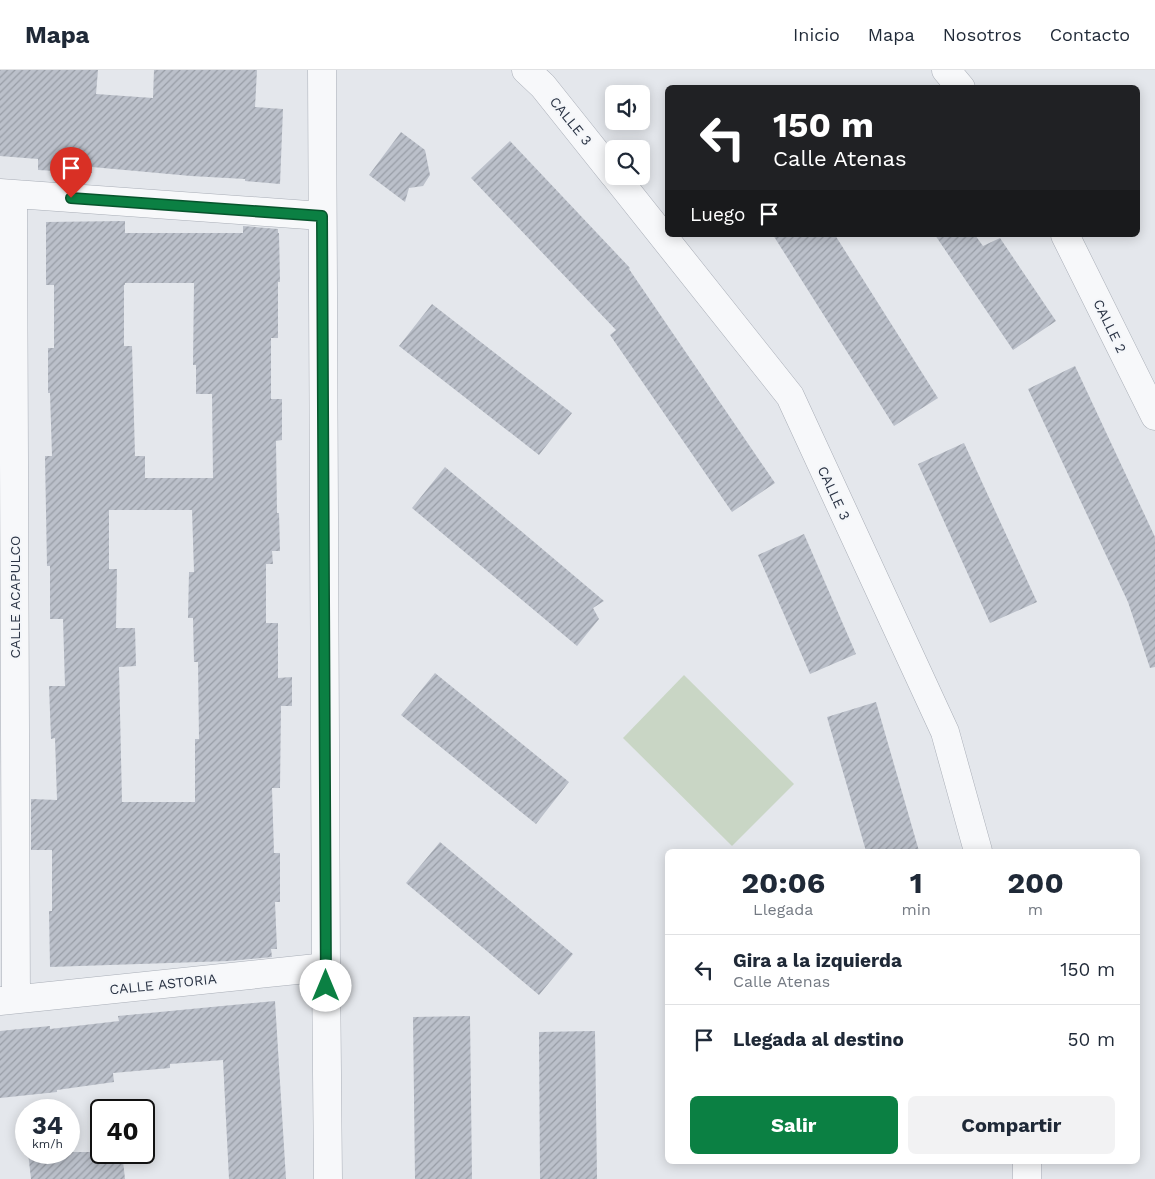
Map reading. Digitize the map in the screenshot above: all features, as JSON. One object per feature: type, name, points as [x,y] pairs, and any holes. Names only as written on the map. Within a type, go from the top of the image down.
[{"type":"street","points":[[322,70],[328,1179]]},
{"type":"street","name":"CALLE 3","points":[[526,70],[542,86],[605,165]]},
{"type":"street","points":[[946,70],[958,85]]},
{"type":"street","name":"CALLE 3","points":[[621,185],[790,396],[945,732],[977,849]]},
{"type":"street","points":[[6,194],[322,216]]},
{"type":"street","name":"CALLE ACAPULCO","points":[[6,194],[8,1000]]},
{"type":"street","name":"CALLE 2","points":[[1066,237],[1155,416]]},
{"type":"street","name":"CALLE ASTORIA","points":[[8,1000],[326,967]]},
{"type":"street","points":[[1027,1164],[1027,1179]]},
{"type":"green space","points":[[684,675],[794,784],[732,846],[623,738]]},
{"type":"building","points":[[0,70],[98,70],[96,94],[153,98],[154,70],[257,70],[255,107],[283,109],[280,184],[245,181],[245,179],[92,167],[92,173],[38,170],[38,159],[0,156]]},
{"type":"building","points":[[401,132],[425,150],[430,175],[423,186],[409,188],[405,202],[369,175]]},
{"type":"building","points":[[510,141],[630,268],[775,483],[732,512],[610,335],[616,330],[471,178]]},
{"type":"building","points":[[125,221],[125,233],[243,233],[243,226],[278,229],[280,282],[278,282],[278,338],[271,338],[271,399],[282,399],[282,440],[276,441],[277,513],[279,513],[280,551],[272,551],[273,564],[266,564],[266,623],[278,623],[278,678],[292,677],[292,706],[281,706],[280,788],[272,788],[274,853],[280,853],[280,902],[275,902],[277,949],[271,949],[272,957],[229,961],[50,967],[49,911],[52,911],[52,850],[31,850],[31,799],[57,800],[55,738],[51,739],[49,686],[65,686],[63,619],[50,619],[50,566],[47,566],[45,456],[52,456],[50,393],[48,393],[48,348],[54,348],[54,285],[46,285],[46,222]],"holes":[[[125,283],[194,283],[193,365],[196,365],[196,394],[212,394],[213,478],[145,478],[145,456],[135,456],[132,346],[124,346]],[[109,510],[192,510],[194,572],[189,572],[188,618],[193,618],[194,662],[198,662],[199,739],[195,739],[195,802],[122,802],[119,667],[136,666],[135,628],[116,628],[117,569],[109,569]]]},
{"type":"building","points":[[774,237],[836,237],[938,398],[894,426]]},
{"type":"building","points":[[936,237],[976,237],[983,246],[1000,238],[1056,321],[1013,350]]},
{"type":"building","points":[[432,304],[572,413],[539,455],[399,346]]},
{"type":"building","points":[[1075,366],[1155,537],[1155,667],[1150,668],[1128,602],[1028,389]]},
{"type":"building","points":[[964,443],[1037,602],[990,623],[918,464]]},
{"type":"building","points":[[445,467],[604,601],[593,608],[599,619],[577,646],[412,508]]},
{"type":"building","points":[[804,534],[856,654],[810,674],[758,555]]},
{"type":"building","points":[[435,673],[569,782],[536,824],[401,715]]},
{"type":"building","points":[[876,702],[918,849],[865,849],[827,717]]},
{"type":"building","points":[[440,842],[573,954],[539,995],[406,883]]},
{"type":"building","points":[[275,1001],[286,1179],[229,1179],[223,1060],[170,1064],[170,1068],[113,1073],[114,1082],[57,1090],[57,1092],[0,1098],[0,1031],[50,1026],[50,1029],[119,1021],[118,1016]]},
{"type":"building","points":[[470,1016],[472,1179],[415,1179],[413,1017]]},
{"type":"building","points":[[595,1031],[597,1179],[540,1179],[539,1032]]},
{"type":"building","points":[[80,1152],[90,1152],[90,1164],[123,1164],[125,1179],[31,1179],[29,1164],[80,1164]]},
{"type":"route","points":[[71,198],[322,216],[326,986]]}]
